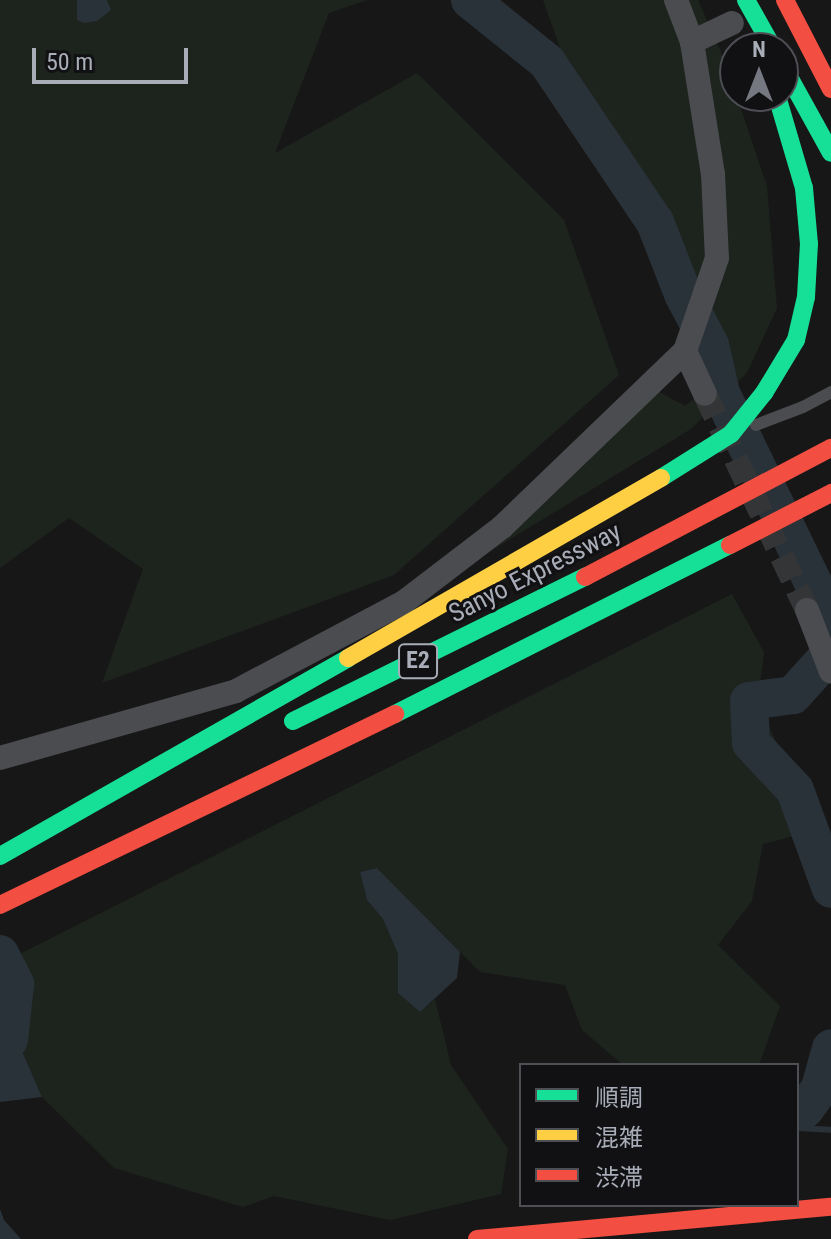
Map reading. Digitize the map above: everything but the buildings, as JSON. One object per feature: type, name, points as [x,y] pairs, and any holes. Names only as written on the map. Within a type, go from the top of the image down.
[{"type":"main road","points":[[746,0],[756,32]]},
{"type":"main road","points":[[746,0],[764,32]]},
{"type":"main road","points":[[785,0],[831,89]]},
{"type":"main road","points":[[803,36],[831,67]]},
{"type":"main road","points":[[799,95],[831,153]]},
{"type":"main road","points":[[0,856],[612,508],[731,434],[764,393],[796,340],[806,297],[809,244],[804,188],[782,112]]},
{"type":"main road","name":"Sanyo Expressway","points":[[271,732],[666,537],[831,448]]},
{"type":"main road","name":"E2","points":[[0,905],[516,655],[831,493]]},
{"type":"main road","points":[[516,655],[759,552]]},
{"type":"main road","points":[[0,863],[171,781]]},
{"type":"main road","points":[[477,1239],[831,1207]]},
{"type":"street","points":[[0,758],[236,691],[404,602],[502,527],[685,351],[717,258],[713,174],[692,42],[676,0]]},
{"type":"street","points":[[692,42],[732,23]]},
{"type":"street","points":[[685,351],[705,394]]},
{"type":"street","points":[[807,610],[831,672]]},
{"type":"lane","points":[[731,434],[803,407],[831,392]]},
{"type":"shaded area","points":[[0,0],[367,0],[329,13],[275,153],[417,73],[564,220],[619,375],[394,575],[102,683],[143,569],[69,518],[0,568]]},
{"type":"shaded area","points":[[77,0],[107,0],[111,10],[97,21],[84,23],[77,20]]},
{"type":"shaded area","points":[[543,0],[698,0],[719,48],[719,112],[742,112],[767,186],[777,308],[747,373],[691,429],[481,557],[654,389],[685,406],[730,369],[697,282],[666,287],[591,135]]},
{"type":"shaded area","points":[[732,594],[764,652],[758,700],[814,831],[763,844],[752,901],[718,945],[780,1006],[760,1063],[621,1063],[582,1030],[565,985],[480,972],[377,868],[360,872],[367,900],[383,919],[398,954],[398,993],[420,1012],[435,999],[451,1065],[508,1149],[501,1194],[390,1220],[274,1196],[243,1207],[114,1168],[42,1097],[22,1051],[10,1040],[0,1045],[0,964]]},
{"type":"shaded area","points":[[377,868],[460,952],[457,978],[420,1012],[398,993],[398,954],[383,919],[367,900],[360,872]]},
{"type":"shaded area","points":[[9,1040],[22,1051],[42,1097],[0,1102],[0,1045]]},
{"type":"shaded area","points":[[0,1209],[4,1220],[21,1239],[0,1239]]},
{"type":"waterway","points":[[470,0],[547,62],[655,222],[683,294],[710,345],[721,393],[831,620]]},
{"type":"waterway","points":[[831,653],[793,695],[749,701],[751,743],[795,790],[831,889]]},
{"type":"waterway","points":[[0,954],[15,984],[9,1040]]},
{"type":"waterway","points":[[799,1110],[805,1109],[820,1088],[831,1048]]},
{"type":"waterway","points":[[799,1128],[831,1130]]},
{"type":"tunnel","points":[[705,394],[807,610]]},
{"type":"traffic: fast","points":[[746,0],[764,32]]},
{"type":"traffic: fast","points":[[799,95],[831,153]]},
{"type":"traffic: fast","points":[[661,478],[731,434],[764,393],[796,340],[806,297],[809,244],[804,188],[782,112]]},
{"type":"traffic: fast","points":[[395,714],[730,545]]},
{"type":"traffic: fast","points":[[293,721],[585,577]]},
{"type":"traffic: fast","points":[[0,856],[348,658]]},
{"type":"traffic: slow","points":[[348,658],[661,478]]},
{"type":"traffic: jam","points":[[785,0],[831,89]]},
{"type":"traffic: jam","points":[[585,577],[831,448]]},
{"type":"traffic: jam","points":[[730,545],[831,493]]},
{"type":"traffic: jam","points":[[0,905],[395,714]]},
{"type":"traffic: jam","points":[[477,1239],[831,1207]]}]
